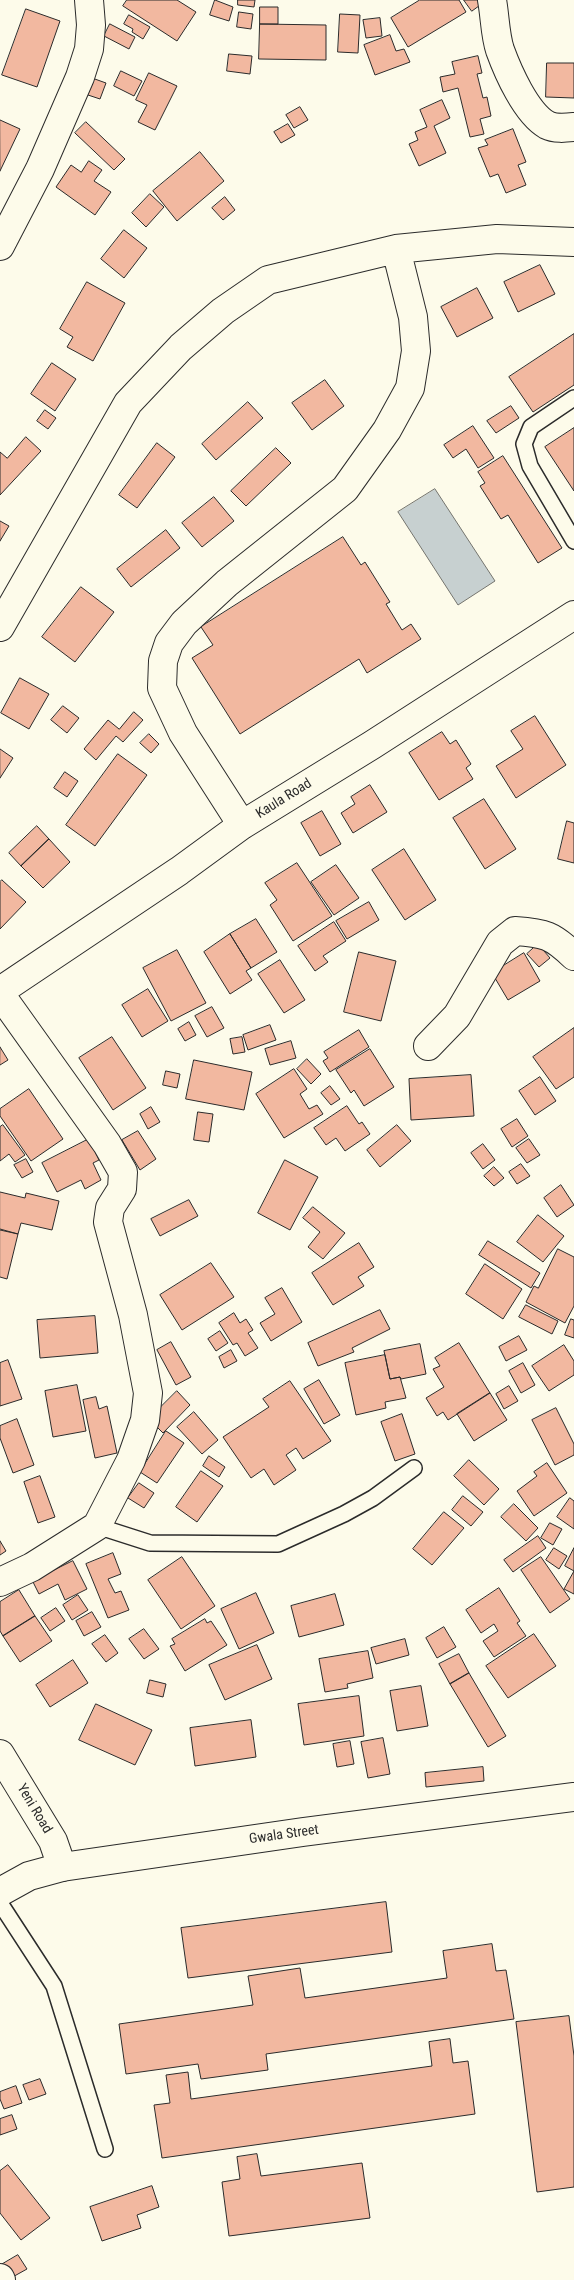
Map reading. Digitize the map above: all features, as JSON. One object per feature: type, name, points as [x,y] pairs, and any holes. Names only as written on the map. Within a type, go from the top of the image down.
[{"type":"street","points":[[0,246],[40,169],[80,76],[89,48],[91,25],[89,0]]},
{"type":"street","points":[[492,0],[500,48],[514,82],[528,104],[548,125],[559,128],[574,127]]},
{"type":"street","points":[[0,627],[128,403],[181,347],[223,311],[268,280],[396,249],[497,239],[574,242]]},
{"type":"street","points":[[242,825],[183,733],[162,688],[163,661],[169,643],[184,623],[226,583],[345,489],[387,430],[410,388],[416,351],[413,318],[396,249]]},
{"type":"street","name":"Kaula Road","points":[[0,993],[242,825],[372,745],[574,615]]},
{"type":"street","points":[[428,1046],[457,1016],[500,943],[515,931],[541,932],[574,956]]},
{"type":"street","points":[[0,993],[107,1144],[123,1172],[122,1189],[110,1208],[108,1222],[133,1315],[148,1393],[145,1420],[131,1460],[97,1526],[32,1567],[0,1582]]},
{"type":"street","name":"Yeni Road","points":[[0,1754],[53,1841],[62,1866]]},
{"type":"street","name":"Gwala Street","points":[[0,1892],[29,1876],[62,1866],[294,1833],[574,1797]]},
{"type":"lane","points":[[574,398],[531,427],[524,444],[530,466],[574,541]]},
{"type":"lane","points":[[97,1526],[150,1543],[278,1544],[344,1514],[373,1498],[414,1468]]},
{"type":"lane","points":[[0,1903],[54,1986],[105,2149]]},
{"type":"shaded area","points":[[435,489],[495,581],[458,605],[398,512]]},
{"type":"building","points":[[127,0],[177,0],[196,12],[177,41],[123,6]]},
{"type":"building","points":[[215,0],[233,7],[229,21],[210,15]]},
{"type":"building","points":[[238,0],[255,0],[254,7],[238,5]]},
{"type":"building","points":[[420,0],[459,0],[466,12],[408,47],[391,18]]},
{"type":"building","points":[[464,0],[481,0],[483,3],[472,11]]},
{"type":"building","points":[[260,7],[278,7],[278,24],[260,24]]},
{"type":"building","points":[[26,9],[60,21],[37,87],[2,75]]},
{"type":"building","points":[[239,12],[253,14],[251,29],[237,27]]},
{"type":"building","points":[[340,14],[360,15],[358,53],[338,52]]},
{"type":"building","points":[[129,15],[150,27],[143,39],[132,32],[133,29],[124,24]]},
{"type":"building","points":[[380,18],[382,36],[366,38],[363,20]]},
{"type":"building","points":[[110,24],[135,37],[129,49],[104,36]]},
{"type":"building","points":[[260,24],[326,25],[326,60],[259,59]]},
{"type":"building","points":[[390,35],[396,51],[404,49],[410,62],[375,75],[364,45]]},
{"type":"building","points":[[229,54],[252,56],[250,74],[227,71]]},
{"type":"building","points":[[478,56],[482,73],[477,74],[483,98],[487,97],[491,116],[480,119],[484,134],[470,137],[458,88],[443,92],[440,77],[455,74],[452,62]]},
{"type":"building","points":[[547,63],[574,63],[574,98],[546,97]]},
{"type":"building","points":[[121,71],[142,81],[134,96],[114,86]]},
{"type":"building","points":[[149,73],[177,86],[155,130],[138,122],[147,105],[136,100]]},
{"type":"building","points":[[92,78],[106,83],[100,99],[85,94]]},
{"type":"building","points":[[442,100],[450,118],[434,126],[446,153],[419,166],[409,144],[418,140],[415,132],[427,127],[420,110]]},
{"type":"building","points":[[300,107],[308,120],[294,128],[286,115]]},
{"type":"building","points":[[0,120],[20,129],[0,171]]},
{"type":"building","points":[[86,122],[125,159],[114,170],[75,133]]},
{"type":"building","points":[[288,124],[295,135],[281,143],[274,132]]},
{"type":"building","points":[[513,129],[526,162],[518,165],[526,185],[506,193],[498,174],[490,177],[478,148],[488,145],[485,140]]},
{"type":"building","points":[[200,152],[224,181],[177,221],[153,191]]},
{"type":"building","points":[[89,161],[102,170],[94,181],[111,192],[95,215],[56,187],[71,165],[81,172]]},
{"type":"building","points":[[150,194],[164,207],[146,227],[132,213]]},
{"type":"building","points":[[225,197],[235,210],[223,220],[212,208]]},
{"type":"building","points":[[124,230],[147,248],[124,278],[101,259]]},
{"type":"building","points":[[540,265],[555,294],[518,312],[504,282]]},
{"type":"building","points":[[87,282],[125,303],[93,361],[67,347],[73,337],[60,329]]},
{"type":"building","points":[[477,288],[493,318],[457,337],[441,307]]},
{"type":"building","points":[[574,334],[574,385],[533,412],[509,377]]},
{"type":"building","points":[[52,363],[76,379],[55,411],[31,394]]},
{"type":"building","points":[[325,380],[344,406],[312,430],[292,403]]},
{"type":"building","points":[[248,402],[263,418],[216,460],[202,444]]},
{"type":"building","points":[[511,406],[519,418],[496,433],[487,421]]},
{"type":"building","points":[[45,410],[56,418],[48,429],[37,421]]},
{"type":"building","points":[[473,426],[494,458],[478,468],[466,449],[453,458],[444,445]]},
{"type":"building","points":[[574,428],[574,491],[545,447]]},
{"type":"building","points":[[26,437],[41,451],[0,495],[0,452],[7,458]]},
{"type":"building","points":[[157,443],[175,457],[137,508],[119,495]]},
{"type":"building","points":[[276,448],[291,463],[246,506],[231,491]]},
{"type":"building","points":[[503,456],[562,548],[538,563],[508,515],[501,519],[480,486],[485,483],[478,472]]},
{"type":"building","points":[[214,497],[234,521],[202,547],[182,523]]},
{"type":"building","points":[[0,521],[9,526],[0,541]]},
{"type":"building","points":[[166,530],[180,548],[131,587],[117,569]]},
{"type":"building","points":[[343,537],[361,565],[365,562],[390,602],[386,604],[402,630],[411,624],[421,639],[367,673],[359,659],[240,734],[192,658],[213,645],[201,627]]},
{"type":"building","points":[[81,587],[114,612],[75,662],[42,637]]},
{"type":"building","points":[[20,678],[49,694],[29,729],[1,713]]},
{"type":"building","points":[[63,706],[79,718],[67,733],[51,720]]},
{"type":"building","points":[[134,712],[143,720],[123,742],[116,736],[96,760],[84,749],[108,720],[119,729]]},
{"type":"building","points":[[535,716],[566,765],[516,798],[496,766],[523,749],[511,731]]},
{"type":"building","points":[[442,732],[450,744],[456,740],[471,764],[466,768],[473,779],[439,800],[409,753]]},
{"type":"building","points":[[149,734],[159,744],[151,753],[140,743]]},
{"type":"building","points":[[0,749],[13,758],[0,778]]},
{"type":"building","points":[[118,754],[147,775],[95,846],[66,825]]},
{"type":"building","points":[[65,772],[78,781],[67,797],[54,788]]},
{"type":"building","points":[[370,785],[387,812],[353,833],[341,813],[355,804],[351,797]]},
{"type":"building","points":[[484,799],[516,849],[485,869],[453,818]]},
{"type":"building","points":[[322,811],[341,844],[320,856],[301,823]]},
{"type":"building","points":[[567,821],[574,823],[574,863],[558,859]]},
{"type":"building","points":[[37,826],[49,839],[21,866],[9,853]]},
{"type":"building","points":[[49,839],[70,862],[43,888],[21,866]]},
{"type":"building","points":[[404,849],[436,900],[405,920],[372,870]]},
{"type":"building","points":[[297,863],[332,916],[293,941],[270,905],[277,900],[265,883]]},
{"type":"building","points":[[336,865],[359,898],[334,915],[311,882]]},
{"type":"building","points":[[2,880],[26,902],[0,929],[0,882]]},
{"type":"building","points":[[369,902],[379,920],[347,939],[336,921]]},
{"type":"building","points":[[256,919],[277,952],[251,968],[230,934]]},
{"type":"building","points":[[334,922],[346,941],[323,956],[328,962],[315,971],[298,946]]},
{"type":"building","points":[[230,934],[251,968],[246,971],[252,980],[230,994],[204,952]]},
{"type":"building","points":[[538,944],[550,958],[539,967],[527,954]]},
{"type":"building","points":[[177,950],[206,1003],[171,1021],[143,968]]},
{"type":"building","points":[[359,952],[396,961],[381,1021],[344,1012]]},
{"type":"building","points":[[524,953],[540,981],[508,1000],[492,973]]},
{"type":"building","points":[[280,960],[305,1000],[284,1013],[258,974]]},
{"type":"building","points":[[148,989],[168,1021],[142,1037],[122,1005]]},
{"type":"building","points":[[212,1007],[224,1028],[207,1037],[195,1016]]},
{"type":"building","points":[[189,1022],[196,1035],[185,1041],[178,1029]]},
{"type":"building","points":[[270,1025],[276,1040],[248,1050],[243,1035]]},
{"type":"building","points":[[574,1028],[574,1077],[556,1089],[533,1057]]},
{"type":"building","points":[[359,1030],[369,1047],[330,1072],[323,1061],[328,1058],[324,1052]]},
{"type":"building","points":[[112,1037],[146,1088],[113,1110],[79,1058]]},
{"type":"building","points":[[242,1037],[245,1052],[233,1054],[230,1039]]},
{"type":"building","points":[[291,1041],[296,1058],[270,1065],[265,1049]]},
{"type":"building","points":[[0,1047],[8,1060],[0,1065]]},
{"type":"building","points":[[370,1049],[394,1087],[364,1106],[354,1090],[351,1093],[336,1070]]},
{"type":"building","points":[[307,1059],[321,1074],[311,1084],[297,1069]]},
{"type":"building","points":[[194,1060],[252,1072],[244,1110],[186,1099]]},
{"type":"building","points":[[294,1069],[307,1089],[300,1094],[309,1109],[317,1105],[323,1114],[284,1138],[256,1094]]},
{"type":"building","points":[[166,1071],[180,1074],[177,1088],[163,1085]]},
{"type":"building","points":[[471,1075],[474,1116],[411,1120],[409,1079]]},
{"type":"building","points":[[540,1077],[556,1101],[535,1115],[519,1091]]},
{"type":"building","points":[[330,1086],[340,1099],[331,1105],[321,1093]]},
{"type":"building","points":[[29,1089],[63,1139],[31,1161],[0,1116],[0,1109]]},
{"type":"building","points":[[347,1106],[359,1124],[362,1122],[370,1134],[345,1151],[336,1138],[326,1145],[314,1128]]},
{"type":"building","points":[[151,1107],[160,1122],[148,1129],[140,1114]]},
{"type":"building","points":[[198,1112],[213,1114],[209,1142],[194,1140]]},
{"type":"building","points":[[517,1119],[528,1136],[512,1147],[501,1129]]},
{"type":"building","points":[[3,1125],[25,1155],[15,1162],[9,1154],[0,1161],[0,1127]]},
{"type":"building","points":[[397,1125],[411,1141],[380,1167],[367,1150]]},
{"type":"building","points":[[138,1131],[156,1159],[140,1170],[122,1140]]},
{"type":"building","points":[[89,1139],[99,1160],[93,1163],[101,1180],[85,1189],[81,1180],[57,1192],[42,1163]]},
{"type":"building","points":[[529,1139],[540,1155],[527,1163],[516,1148]]},
{"type":"building","points":[[483,1144],[495,1160],[483,1169],[471,1153]]},
{"type":"building","points":[[26,1159],[33,1172],[22,1178],[14,1165]]},
{"type":"building","points":[[285,1160],[318,1177],[290,1230],[258,1213]]},
{"type":"building","points":[[521,1164],[530,1176],[517,1184],[509,1172]]},
{"type":"building","points":[[494,1167],[504,1178],[494,1186],[484,1176]]},
{"type":"building","points":[[561,1185],[574,1205],[557,1217],[544,1198]]},
{"type":"building","points":[[0,1192],[25,1198],[26,1193],[59,1201],[52,1230],[21,1223],[18,1234],[0,1229]]},
{"type":"building","points":[[189,1200],[198,1216],[160,1236],[151,1219]]},
{"type":"building","points":[[313,1207],[345,1233],[323,1259],[308,1247],[320,1232],[303,1218]]},
{"type":"building","points":[[538,1215],[564,1236],[543,1262],[517,1242]]},
{"type":"building","points":[[0,1230],[18,1234],[7,1279],[0,1277]]},
{"type":"building","points":[[488,1241],[540,1273],[531,1288],[479,1255]]},
{"type":"building","points":[[359,1243],[374,1267],[358,1277],[364,1286],[333,1305],[312,1273]]},
{"type":"building","points":[[558,1249],[574,1257],[574,1306],[565,1323],[526,1302],[534,1286],[538,1288]]},
{"type":"building","points":[[211,1263],[234,1297],[182,1330],[160,1295]]},
{"type":"building","points":[[485,1264],[522,1289],[503,1319],[466,1294]]},
{"type":"building","points":[[282,1288],[302,1322],[271,1341],[260,1323],[275,1314],[265,1298]]},
{"type":"building","points":[[526,1305],[558,1321],[552,1334],[519,1317]]},
{"type":"building","points":[[380,1310],[390,1329],[352,1348],[354,1352],[318,1366],[308,1343]]},
{"type":"building","points":[[234,1313],[240,1323],[246,1319],[253,1330],[248,1333],[258,1348],[245,1356],[237,1343],[233,1345],[219,1323]]},
{"type":"building","points":[[95,1316],[98,1353],[40,1358],[37,1320]]},
{"type":"building","points":[[571,1319],[574,1320],[574,1338],[565,1335]]},
{"type":"building","points":[[220,1331],[228,1343],[216,1351],[208,1339]]},
{"type":"building","points":[[519,1336],[527,1350],[506,1361],[499,1347]]},
{"type":"building","points":[[171,1342],[191,1377],[176,1385],[157,1350]]},
{"type":"building","points":[[459,1343],[490,1393],[448,1420],[443,1412],[437,1416],[426,1398],[444,1387],[433,1369],[440,1366],[435,1358]]},
{"type":"building","points":[[420,1344],[426,1374],[401,1379],[400,1377],[390,1379],[384,1351]]},
{"type":"building","points":[[564,1345],[574,1361],[574,1375],[549,1391],[532,1366]]},
{"type":"building","points":[[231,1350],[237,1361],[224,1368],[219,1357]]},
{"type":"building","points":[[385,1355],[390,1379],[400,1377],[406,1398],[385,1402],[386,1408],[356,1415],[345,1363]]},
{"type":"building","points":[[8,1360],[22,1399],[0,1406],[0,1363]]},
{"type":"building","points":[[523,1363],[535,1385],[521,1393],[509,1371]]},
{"type":"building","points":[[319,1380],[340,1415],[324,1424],[304,1389]]},
{"type":"building","points":[[290,1381],[331,1441],[303,1459],[296,1448],[286,1455],[296,1470],[274,1485],[264,1469],[251,1478],[223,1437],[269,1407],[263,1399]]},
{"type":"building","points":[[77,1385],[86,1431],[53,1437],[45,1391]]},
{"type":"building","points":[[509,1386],[518,1401],[504,1409],[496,1394]]},
{"type":"building","points":[[177,1391],[190,1405],[163,1433],[149,1419]]},
{"type":"building","points":[[490,1393],[507,1420],[474,1441],[457,1414]]},
{"type":"building","points":[[96,1397],[99,1409],[107,1406],[117,1453],[95,1458],[83,1400]]},
{"type":"building","points":[[556,1408],[574,1444],[574,1455],[555,1465],[532,1420]]},
{"type":"building","points":[[194,1412],[218,1440],[202,1454],[177,1427]]},
{"type":"building","points":[[402,1414],[415,1454],[395,1461],[381,1422]]},
{"type":"building","points":[[17,1419],[34,1465],[13,1473],[0,1438],[0,1426]]},
{"type":"building","points":[[166,1431],[184,1443],[157,1483],[140,1472]]},
{"type":"building","points":[[209,1456],[225,1467],[219,1477],[203,1466]]},
{"type":"building","points":[[469,1460],[499,1489],[484,1505],[454,1476]]},
{"type":"building","points":[[547,1463],[567,1493],[534,1516],[517,1491],[537,1476],[534,1472]]},
{"type":"building","points":[[201,1471],[223,1486],[197,1522],[176,1507]]},
{"type":"building","points":[[40,1476],[55,1517],[38,1523],[24,1482]]},
{"type":"building","points":[[139,1483],[154,1493],[144,1508],[128,1498]]},
{"type":"building","points":[[463,1496],[483,1512],[471,1526],[452,1510]]},
{"type":"building","points":[[570,1498],[574,1501],[574,1529],[557,1517]]},
{"type":"building","points":[[514,1504],[538,1528],[526,1541],[501,1517]]},
{"type":"building","points":[[444,1512],[464,1528],[432,1565],[413,1549]]},
{"type":"building","points":[[550,1523],[562,1529],[553,1545],[541,1538]]},
{"type":"building","points":[[538,1536],[546,1548],[513,1572],[504,1560]]},
{"type":"building","points":[[0,1541],[6,1551],[0,1555]]},
{"type":"building","points":[[554,1548],[567,1556],[559,1569],[546,1560]]},
{"type":"building","points":[[574,1548],[574,1571],[565,1566]]},
{"type":"building","points":[[113,1553],[121,1574],[108,1579],[115,1593],[121,1591],[129,1610],[108,1618],[86,1564]]},
{"type":"building","points":[[182,1557],[215,1606],[181,1629],[148,1580]]},
{"type":"building","points":[[541,1557],[570,1599],[550,1613],[521,1570]]},
{"type":"building","points":[[73,1561],[87,1589],[65,1600],[58,1584],[39,1594],[30,1576],[51,1566],[53,1570]]},
{"type":"building","points":[[574,1571],[574,1594],[564,1589]]},
{"type":"building","points":[[499,1588],[520,1621],[517,1623],[526,1636],[494,1657],[483,1641],[498,1631],[494,1624],[481,1633],[466,1610]]},
{"type":"building","points":[[19,1590],[35,1616],[3,1636],[0,1631],[0,1602]]},
{"type":"building","points":[[256,1593],[274,1633],[239,1649],[221,1609]]},
{"type":"building","points":[[335,1594],[344,1625],[299,1637],[291,1606]]},
{"type":"building","points":[[78,1595],[88,1610],[72,1620],[63,1605]]},
{"type":"building","points":[[56,1608],[65,1621],[50,1631],[41,1618]]},
{"type":"building","points":[[92,1612],[101,1627],[84,1636],[76,1621]]},
{"type":"building","points":[[35,1616],[52,1641],[20,1662],[3,1636]]},
{"type":"building","points":[[205,1619],[207,1623],[211,1621],[227,1645],[185,1671],[170,1646],[175,1644],[172,1639]]},
{"type":"building","points":[[444,1627],[456,1647],[437,1658],[426,1638]]},
{"type":"building","points":[[144,1629],[159,1649],[144,1659],[129,1639]]},
{"type":"building","points":[[534,1634],[556,1666],[508,1698],[486,1666]]},
{"type":"building","points":[[105,1635],[118,1653],[106,1662],[92,1644]]},
{"type":"building","points":[[405,1639],[409,1655],[376,1664],[371,1648]]},
{"type":"building","points":[[257,1645],[272,1679],[225,1700],[209,1665]]},
{"type":"building","points":[[368,1651],[373,1678],[347,1684],[348,1688],[325,1692],[319,1659]]},
{"type":"building","points":[[459,1654],[469,1673],[450,1684],[439,1664]]},
{"type":"building","points":[[73,1660],[88,1683],[50,1707],[36,1685]]},
{"type":"building","points":[[469,1673],[506,1736],[488,1747],[450,1684]]},
{"type":"building","points":[[150,1680],[166,1684],[163,1697],[147,1693]]},
{"type":"building","points":[[421,1686],[428,1726],[397,1731],[390,1691]]},
{"type":"building","points":[[359,1696],[364,1736],[304,1745],[298,1704]]},
{"type":"building","points":[[96,1704],[152,1730],[135,1765],[79,1740]]},
{"type":"building","points":[[251,1720],[256,1757],[195,1766],[190,1728]]},
{"type":"building","points":[[383,1738],[390,1774],[368,1778],[361,1742]]},
{"type":"building","points":[[350,1741],[354,1764],[337,1767],[333,1744]]},
{"type":"building","points":[[483,1767],[484,1781],[426,1787],[425,1773]]},
{"type":"building","points":[[386,1902],[392,1952],[188,1978],[181,1928]]},
{"type":"building","points":[[492,1944],[496,1971],[506,1970],[514,2019],[266,2054],[268,2070],[201,2079],[198,2064],[126,2074],[119,2024],[253,2005],[248,1976],[300,1968],[305,1998],[447,1978],[443,1951]]},
{"type":"building","points":[[569,2016],[574,2056],[574,2187],[537,2192],[516,2022]]},
{"type":"building","points":[[450,2039],[453,2063],[468,2061],[475,2114],[162,2158],[154,2105],[170,2103],[166,2075],[188,2072],[191,2099],[432,2066],[429,2042]]},
{"type":"building","points":[[40,2079],[46,2094],[29,2100],[23,2085]]},
{"type":"building","points":[[16,2086],[22,2103],[4,2109],[0,2099],[0,2092]]},
{"type":"building","points":[[12,2115],[17,2129],[0,2135],[0,2119]]},
{"type":"building","points":[[257,2154],[261,2176],[362,2163],[370,2218],[229,2236],[222,2182],[240,2179],[237,2157]]},
{"type":"building","points":[[8,2165],[50,2218],[21,2240],[0,2213],[0,2171]]},
{"type":"building","points":[[152,2186],[159,2207],[137,2215],[141,2228],[102,2241],[90,2207]]},
{"type":"building","points":[[18,2255],[27,2269],[9,2279],[1,2265]]}]
